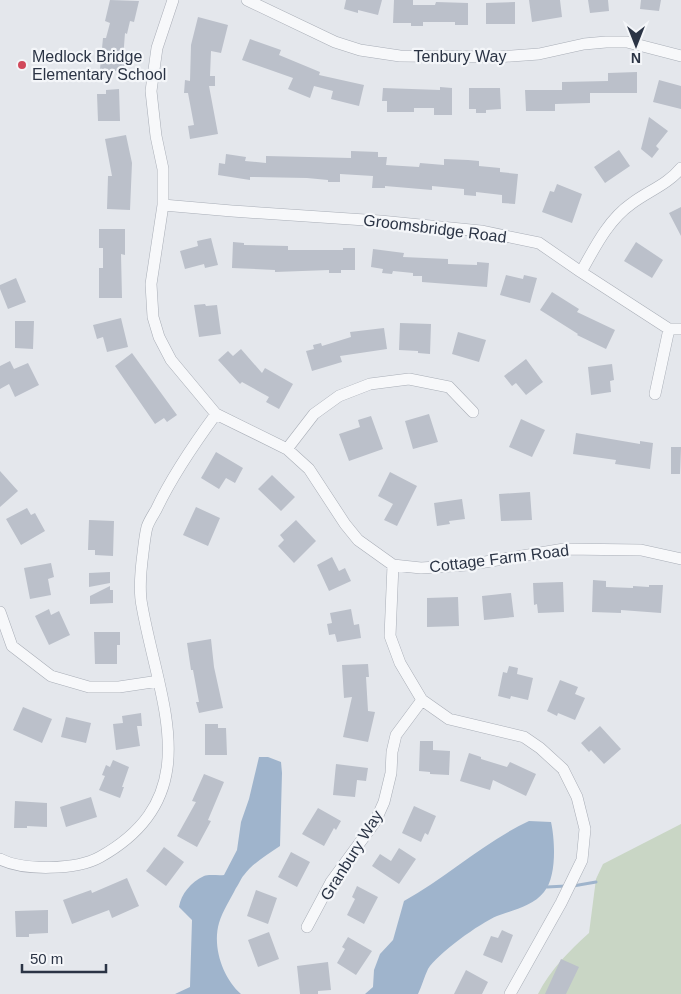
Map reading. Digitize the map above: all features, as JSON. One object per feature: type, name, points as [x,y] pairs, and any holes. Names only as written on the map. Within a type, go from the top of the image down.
[{"type":"street","name":"Cottage Farm Road","points":[[172,0],[157,48],[151,91],[156,136],[163,169],[163,205],[151,284],[153,317],[159,337],[171,360],[216,414],[287,449],[310,469],[345,524],[358,540],[393,565],[421,568],[467,565],[564,549],[641,550],[681,559]]},
{"type":"street","name":"Tenbury Way","points":[[246,0],[335,42],[360,50],[400,56],[497,57],[530,54],[606,42],[627,42],[681,56]]},
{"type":"street","points":[[581,272],[614,220],[630,204],[660,187],[681,168]]},
{"type":"street","name":"Groomsbridge Road","points":[[163,205],[380,221],[481,231],[540,243],[669,329]]},
{"type":"street","points":[[655,394],[669,329],[681,329]]},
{"type":"street","points":[[287,449],[314,414],[339,396],[370,384],[409,379],[449,387],[473,412]]},
{"type":"street","points":[[0,859],[38,867],[73,866],[92,862],[110,852],[144,824],[157,800],[164,784],[168,758],[168,724],[142,604],[143,555],[147,527],[164,492],[216,414]]},
{"type":"street","points":[[393,565],[390,636],[400,663],[422,700],[449,719],[524,737],[540,748],[563,769],[577,797],[585,829],[582,860],[562,903],[510,994]]},
{"type":"street","points":[[0,612],[12,646],[51,676],[89,687],[119,687],[159,681]]},
{"type":"street","name":"Granbury Way","points":[[308,927],[331,882],[375,822],[384,802],[396,735],[422,700]]},
{"type":"green space","points":[[681,824],[681,994],[538,994],[560,961],[589,933],[596,879],[603,864]]},
{"type":"water","points":[[259,757],[268,757],[281,762],[280,846],[256,863],[243,876],[222,914],[217,932],[218,952],[224,971],[241,994],[175,994],[190,987],[192,920],[179,907],[182,898],[187,889],[206,875],[224,875],[237,850],[241,822],[249,799]]},
{"type":"water","points":[[529,821],[551,822],[554,848],[553,868],[544,892],[534,901],[490,920],[449,947],[428,969],[418,994],[365,994],[373,987],[374,970],[380,954],[393,940],[404,901],[512,829]]},
{"type":"building","points":[[110,0],[139,1],[134,22],[130,21],[127,34],[125,33],[124,72],[100,69],[103,38],[106,38],[110,23],[105,21]]},
{"type":"building","points":[[346,0],[382,0],[378,15],[358,10],[358,13],[344,9]]},
{"type":"building","points":[[394,0],[413,0],[413,5],[435,5],[436,2],[468,3],[468,25],[455,25],[455,22],[423,22],[423,26],[411,26],[411,23],[393,23]]},
{"type":"building","points":[[529,0],[560,0],[562,17],[532,22]]},
{"type":"building","points":[[588,0],[608,0],[609,11],[590,13]]},
{"type":"building","points":[[641,0],[661,0],[659,11],[640,9]]},
{"type":"building","points":[[515,2],[515,24],[486,24],[486,3]]},
{"type":"building","points":[[198,17],[228,25],[221,53],[211,51],[210,76],[215,76],[215,86],[209,86],[218,134],[190,139],[188,126],[194,125],[188,93],[184,93],[185,80],[190,81],[191,45]]},
{"type":"building","points":[[250,39],[281,50],[279,55],[320,72],[319,75],[364,85],[359,106],[331,99],[333,91],[314,86],[310,98],[288,89],[293,78],[242,60]]},
{"type":"building","points":[[637,72],[637,93],[590,93],[590,103],[555,104],[555,111],[526,111],[525,90],[562,90],[562,82],[608,81],[608,73]]},
{"type":"building","points":[[659,80],[681,86],[681,109],[653,102]]},
{"type":"building","points":[[440,87],[452,88],[452,115],[434,115],[434,108],[414,108],[414,112],[387,112],[387,101],[382,101],[383,88],[440,90]]},
{"type":"building","points":[[469,88],[500,88],[501,109],[486,110],[486,113],[476,113],[476,109],[469,109]]},
{"type":"building","points":[[119,89],[120,121],[98,121],[97,94],[106,94],[106,90]]},
{"type":"building","points":[[649,117],[668,131],[656,146],[659,149],[652,158],[641,149]]},
{"type":"building","points":[[126,135],[132,163],[130,210],[107,209],[108,176],[112,176],[105,139]]},
{"type":"building","points":[[619,150],[630,166],[605,183],[594,167]]},
{"type":"building","points":[[351,151],[378,152],[378,157],[387,157],[386,165],[419,167],[420,163],[444,165],[444,159],[479,161],[479,166],[500,168],[500,172],[518,174],[515,204],[502,203],[502,195],[476,192],[476,196],[464,195],[464,189],[432,186],[432,190],[385,186],[385,188],[372,188],[373,176],[340,174],[340,182],[328,182],[328,180],[307,178],[250,177],[250,180],[218,175],[219,163],[225,164],[226,154],[246,157],[245,161],[266,163],[266,156],[351,158]]},
{"type":"building","points":[[557,184],[582,194],[572,223],[542,212],[550,191],[554,192]]},
{"type":"building","points":[[681,207],[681,236],[669,213]]},
{"type":"building","points":[[99,229],[125,229],[125,255],[121,254],[122,298],[99,298],[99,268],[103,268],[103,248],[99,248]]},
{"type":"building","points":[[211,238],[218,265],[205,268],[204,264],[185,269],[180,251],[198,246],[197,241]]},
{"type":"building","points":[[233,242],[244,243],[244,245],[288,246],[288,250],[343,250],[343,248],[355,248],[355,270],[341,270],[341,273],[329,273],[329,270],[275,272],[275,270],[232,268]]},
{"type":"building","points":[[636,242],[663,260],[652,278],[624,261]]},
{"type":"building","points":[[373,249],[404,253],[403,257],[448,259],[448,264],[477,265],[477,262],[489,263],[487,287],[422,282],[422,276],[413,276],[413,273],[393,271],[392,274],[382,273],[383,269],[371,267]]},
{"type":"building","points":[[506,275],[523,279],[524,275],[537,278],[530,303],[500,295]]},
{"type":"building","points":[[16,278],[26,302],[8,309],[0,285]]},
{"type":"building","points":[[552,292],[579,309],[577,312],[615,330],[606,349],[577,335],[540,310]]},
{"type":"building","points":[[205,304],[206,306],[217,305],[221,334],[199,337],[194,305]]},
{"type":"building","points":[[121,318],[128,347],[107,352],[103,337],[97,339],[93,325]]},
{"type":"building","points":[[15,321],[34,321],[33,349],[15,348]]},
{"type":"building","points":[[400,323],[431,324],[430,354],[399,350]]},
{"type":"building","points":[[384,328],[387,349],[340,356],[342,362],[312,371],[306,351],[314,349],[313,345],[321,343],[322,346],[351,337],[350,332]]},
{"type":"building","points":[[458,332],[486,340],[479,362],[452,354]]},
{"type":"building","points":[[241,349],[262,373],[265,368],[293,384],[279,409],[266,402],[269,397],[242,382],[240,384],[218,360],[228,351],[233,356]]},
{"type":"building","points":[[132,353],[177,415],[167,422],[164,418],[155,424],[115,366]]},
{"type":"building","points":[[526,359],[543,382],[526,395],[516,383],[512,386],[504,376]]},
{"type":"building","points":[[10,361],[14,369],[28,363],[39,385],[15,397],[9,384],[0,389],[0,366]]},
{"type":"building","points":[[612,364],[614,380],[610,381],[611,392],[591,395],[588,367]]},
{"type":"building","points":[[429,414],[438,442],[413,449],[405,421]]},
{"type":"building","points":[[371,416],[383,449],[349,461],[339,434],[360,427],[358,420]]},
{"type":"building","points":[[521,419],[545,430],[532,457],[509,447]]},
{"type":"building","points":[[576,433],[640,444],[640,441],[653,443],[650,469],[615,464],[616,460],[573,454]]},
{"type":"building","points":[[671,447],[681,447],[680,474],[671,474]]},
{"type":"building","points":[[216,452],[243,468],[235,483],[226,478],[219,489],[201,478]]},
{"type":"building","points":[[0,471],[18,491],[0,507]]},
{"type":"building","points":[[390,472],[417,486],[397,526],[384,520],[393,504],[378,496]]},
{"type":"building","points":[[272,475],[295,497],[281,511],[258,489]]},
{"type":"building","points":[[530,492],[532,520],[501,521],[499,494]]},
{"type":"building","points":[[462,499],[465,519],[449,521],[450,524],[437,526],[434,503]]},
{"type":"building","points":[[196,507],[220,518],[208,546],[183,535]]},
{"type":"building","points":[[27,508],[31,515],[35,513],[45,531],[21,545],[6,519]]},
{"type":"building","points":[[89,520],[114,521],[113,556],[95,555],[95,550],[88,550]]},
{"type":"building","points":[[296,520],[316,541],[294,563],[278,546],[284,540],[280,535]]},
{"type":"building","points":[[332,557],[339,571],[345,568],[351,581],[329,591],[317,565]]},
{"type":"building","points":[[51,563],[54,577],[48,579],[51,595],[30,599],[24,568]]},
{"type":"building","points":[[110,572],[110,583],[89,587],[89,573]]},
{"type":"building","points":[[593,580],[606,581],[606,587],[633,588],[633,586],[649,587],[649,585],[663,585],[661,613],[621,610],[621,613],[592,612]]},
{"type":"building","points":[[563,582],[564,612],[538,613],[537,604],[534,605],[533,583]]},
{"type":"building","points":[[110,586],[110,590],[113,590],[113,603],[90,604],[90,596]]},
{"type":"building","points":[[511,593],[514,617],[484,620],[482,596]]},
{"type":"building","points":[[458,597],[459,626],[427,627],[427,598]]},
{"type":"building","points":[[49,609],[51,615],[59,611],[70,635],[49,645],[35,616]]},
{"type":"building","points":[[351,609],[354,625],[359,624],[361,638],[337,642],[335,634],[329,635],[327,624],[332,623],[330,613]]},
{"type":"building","points":[[94,632],[120,632],[120,645],[117,645],[117,664],[95,664]]},
{"type":"building","points":[[211,639],[214,667],[223,708],[199,713],[196,702],[199,702],[187,643]]},
{"type":"building","points":[[368,664],[369,677],[366,677],[368,711],[375,712],[368,742],[343,737],[352,697],[344,698],[342,665]]},
{"type":"building","points":[[509,666],[518,668],[517,674],[533,678],[528,700],[511,696],[510,699],[498,696],[503,672],[507,673]]},
{"type":"building","points":[[560,680],[578,687],[575,694],[585,698],[575,720],[558,713],[557,716],[547,711]]},
{"type":"building","points":[[23,707],[52,719],[42,743],[13,730]]},
{"type":"building","points":[[141,713],[142,726],[137,726],[140,746],[116,750],[113,724],[123,723],[122,716]]},
{"type":"building","points":[[66,717],[91,723],[86,743],[61,737]]},
{"type":"building","points":[[205,724],[218,724],[218,728],[226,728],[227,755],[205,755]]},
{"type":"building","points":[[600,726],[621,749],[604,764],[591,750],[589,752],[581,743]]},
{"type":"building","points":[[420,741],[433,741],[433,750],[450,751],[449,775],[430,774],[430,772],[419,771]]},
{"type":"building","points":[[469,753],[507,767],[510,762],[536,774],[526,796],[493,780],[490,790],[460,781]]},
{"type":"building","points":[[113,760],[129,767],[120,798],[99,790],[105,776],[102,775],[106,765],[110,767]]},
{"type":"building","points":[[336,764],[368,768],[366,781],[357,780],[355,797],[333,795]]},
{"type":"building","points":[[204,774],[224,782],[208,820],[211,821],[197,847],[177,836],[196,802],[192,801]]},
{"type":"building","points":[[91,797],[97,817],[66,827],[60,807]]},
{"type":"building","points":[[15,801],[47,803],[47,827],[27,826],[27,828],[14,828]]},
{"type":"building","points":[[414,806],[436,816],[428,835],[425,833],[421,842],[402,833]]},
{"type":"building","points":[[318,808],[341,821],[336,830],[334,828],[324,846],[302,834]]},
{"type":"building","points":[[164,847],[184,862],[166,886],[146,871]]},
{"type":"building","points":[[399,848],[416,859],[399,884],[372,866],[380,854],[391,861]]},
{"type":"building","points":[[291,852],[310,862],[297,887],[278,877]]},
{"type":"building","points":[[127,878],[139,906],[112,918],[109,910],[72,924],[63,900],[91,890],[92,893]]},
{"type":"building","points":[[357,886],[378,897],[364,924],[347,915],[355,899],[352,897]]},
{"type":"building","points":[[256,890],[277,898],[268,924],[247,916]]},
{"type":"building","points":[[48,910],[48,933],[29,934],[29,937],[16,937],[15,911]]},
{"type":"building","points":[[502,930],[513,935],[502,963],[483,955],[491,936],[498,938]]},
{"type":"building","points":[[269,932],[279,959],[258,967],[248,940]]},
{"type":"building","points":[[348,937],[372,951],[356,975],[337,963],[345,949],[342,947]]},
{"type":"building","points":[[561,959],[579,967],[566,994],[545,994]]},
{"type":"building","points":[[328,962],[331,990],[318,991],[318,994],[300,994],[297,966]]},
{"type":"building","points":[[466,970],[488,982],[482,994],[454,994]]},
{"type":"waterway","points":[[573,886],[596,882]]},
{"type":"waterway","points":[[547,887],[566,886]]},
{"type":"place","name":"Medlock Bridge Elementary School","points":[[22,65]]}]
